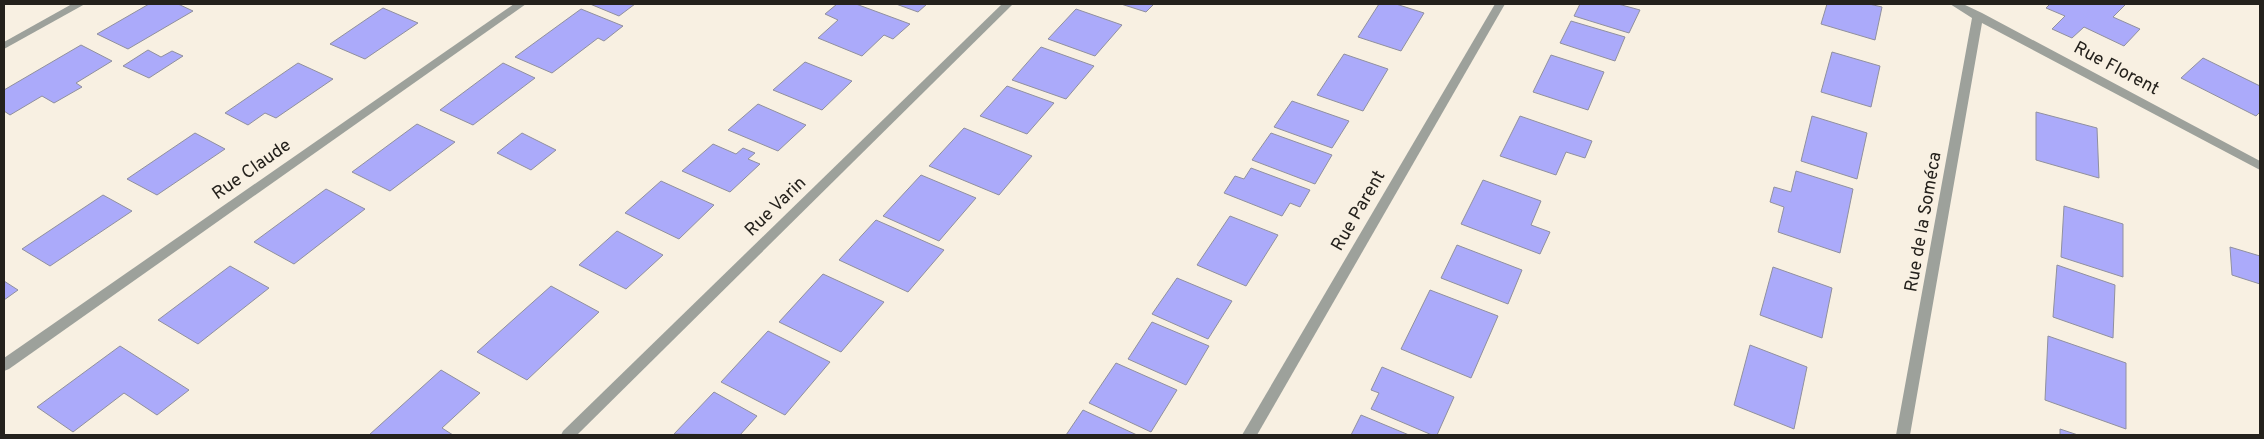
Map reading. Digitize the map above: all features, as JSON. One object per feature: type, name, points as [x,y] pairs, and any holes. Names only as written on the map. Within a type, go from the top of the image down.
[{"type":"street","points":[[4,46],[80,4]]},
{"type":"street","name":"Rue Claude","points":[[4,365],[521,4]]},
{"type":"street","name":"Rue Varin","points":[[568,435],[1008,4]]},
{"type":"street","name":"Rue Parent","points":[[1249,435],[1500,4]]},
{"type":"street","name":"Rue Florent","points":[[1955,4],[2260,166]]},
{"type":"street","name":"Rue de la Soméca","points":[[1903,435],[1978,15]]},
{"type":"building","points":[[149,4],[178,4],[193,11],[128,49],[97,34]]},
{"type":"building","points":[[590,4],[635,4],[619,16]]},
{"type":"building","points":[[837,4],[856,4],[910,24],[893,39],[884,35],[862,56],[818,38],[838,20],[825,14]]},
{"type":"building","points":[[896,4],[927,4],[918,12]]},
{"type":"building","points":[[1121,4],[1154,4],[1146,12]]},
{"type":"building","points":[[1379,4],[1396,4],[1424,13],[1401,51],[1358,37]]},
{"type":"building","points":[[1580,4],[1618,4],[1640,10],[1629,33],[1574,16]]},
{"type":"building","points":[[1827,4],[1869,4],[1882,7],[1875,40],[1821,24]]},
{"type":"building","points":[[2050,4],[2126,4],[2113,17],[2140,29],[2124,46],[2084,27],[2072,38],[2052,29],[2065,16],[2046,8]]},
{"type":"building","points":[[383,8],[418,23],[365,59],[330,44]]},
{"type":"building","points":[[581,9],[623,26],[604,41],[598,38],[552,73],[515,57]]},
{"type":"building","points":[[1076,9],[1122,25],[1095,56],[1048,39]]},
{"type":"building","points":[[1571,21],[1625,37],[1615,61],[1560,43]]},
{"type":"building","points":[[81,45],[112,61],[76,83],[82,87],[54,103],[42,96],[10,115],[4,111],[4,90]]},
{"type":"building","points":[[1041,47],[1094,66],[1066,99],[1012,80]]},
{"type":"building","points":[[148,50],[161,57],[172,51],[183,56],[149,78],[123,66]]},
{"type":"building","points":[[1832,52],[1880,66],[1871,107],[1821,92]]},
{"type":"building","points":[[1344,54],[1388,69],[1363,111],[1317,95]]},
{"type":"building","points":[[1551,55],[1604,72],[1588,110],[1533,92]]},
{"type":"building","points":[[2203,58],[2260,86],[2260,112],[2256,116],[2181,78]]},
{"type":"building","points":[[805,62],[852,81],[822,110],[773,90]]},
{"type":"building","points":[[298,63],[333,79],[276,118],[265,113],[248,125],[225,113]]},
{"type":"building","points":[[503,63],[535,78],[473,125],[440,110]]},
{"type":"building","points":[[1007,86],[1054,103],[1027,134],[980,116]]},
{"type":"building","points":[[1292,101],[1349,121],[1332,148],[1274,127]]},
{"type":"building","points":[[758,104],[806,125],[778,151],[728,130]]},
{"type":"building","points":[[2036,112],[2097,128],[2099,178],[2036,160]]},
{"type":"building","points":[[1520,116],[1592,141],[1585,158],[1566,152],[1556,175],[1500,156]]},
{"type":"building","points":[[1812,116],[1867,133],[1857,179],[1801,161]]},
{"type":"building","points":[[417,124],[455,142],[390,191],[352,172]]},
{"type":"building","points":[[964,128],[1032,156],[999,195],[929,166]]},
{"type":"building","points":[[195,133],[225,149],[157,195],[127,179]]},
{"type":"building","points":[[522,133],[556,150],[531,170],[497,153]]},
{"type":"building","points":[[1271,133],[1332,155],[1315,184],[1252,160]]},
{"type":"building","points":[[713,144],[736,154],[743,148],[755,153],[748,159],[760,164],[730,192],[682,171]]},
{"type":"building","points":[[1251,168],[1310,190],[1300,207],[1290,203],[1282,216],[1224,193],[1235,176],[1244,179]]},
{"type":"building","points":[[1796,171],[1853,189],[1840,253],[1778,232],[1784,207],[1770,202],[1774,187],[1791,192]]},
{"type":"building","points":[[921,175],[976,198],[939,241],[883,216]]},
{"type":"building","points":[[1483,180],[1541,201],[1531,225],[1550,232],[1540,254],[1461,224]]},
{"type":"building","points":[[661,181],[714,205],[679,239],[625,213]]},
{"type":"building","points":[[326,189],[365,209],[294,264],[254,242]]},
{"type":"building","points":[[103,195],[132,211],[50,266],[22,249]]},
{"type":"building","points":[[2064,206],[2123,224],[2123,277],[2061,257]]},
{"type":"building","points":[[1230,216],[1278,235],[1246,286],[1197,265]]},
{"type":"building","points":[[876,220],[944,250],[908,292],[839,260]]},
{"type":"building","points":[[617,231],[663,255],[626,289],[579,265]]},
{"type":"building","points":[[1457,245],[1522,270],[1508,304],[1441,278]]},
{"type":"building","points":[[2230,247],[2260,256],[2260,284],[2232,275]]},
{"type":"building","points":[[2057,265],[2115,285],[2113,338],[2053,317]]},
{"type":"building","points":[[230,266],[269,288],[198,344],[158,320]]},
{"type":"building","points":[[1773,267],[1832,288],[1822,338],[1760,315]]},
{"type":"building","points":[[823,274],[884,302],[841,352],[779,322]]},
{"type":"building","points":[[1177,278],[1232,301],[1208,339],[1152,314]]},
{"type":"building","points":[[4,281],[18,290],[4,300]]},
{"type":"building","points":[[551,286],[599,312],[527,380],[477,352]]},
{"type":"building","points":[[1430,290],[1498,316],[1471,378],[1401,349]]},
{"type":"building","points":[[1152,322],[1209,346],[1186,385],[1128,359]]},
{"type":"building","points":[[768,331],[830,362],[785,415],[721,382]]},
{"type":"building","points":[[2048,336],[2126,363],[2126,429],[2045,400]]},
{"type":"building","points":[[1750,345],[1807,367],[1794,429],[1734,405]]},
{"type":"building","points":[[120,346],[189,390],[157,415],[124,393],[73,432],[37,407]]},
{"type":"building","points":[[1116,363],[1177,390],[1151,432],[1089,403]]},
{"type":"building","points":[[1382,367],[1454,397],[1437,435],[1432,435],[1371,409],[1379,393],[1371,390]]},
{"type":"building","points":[[441,370],[480,393],[442,428],[453,435],[369,435]]},
{"type":"building","points":[[714,392],[757,416],[740,435],[674,434]]},
{"type":"building","points":[[1083,410],[1137,435],[1066,435]]},
{"type":"building","points":[[1361,415],[1409,435],[1351,435]]},
{"type":"building","points":[[2060,429],[2078,435],[2060,435]]}]
